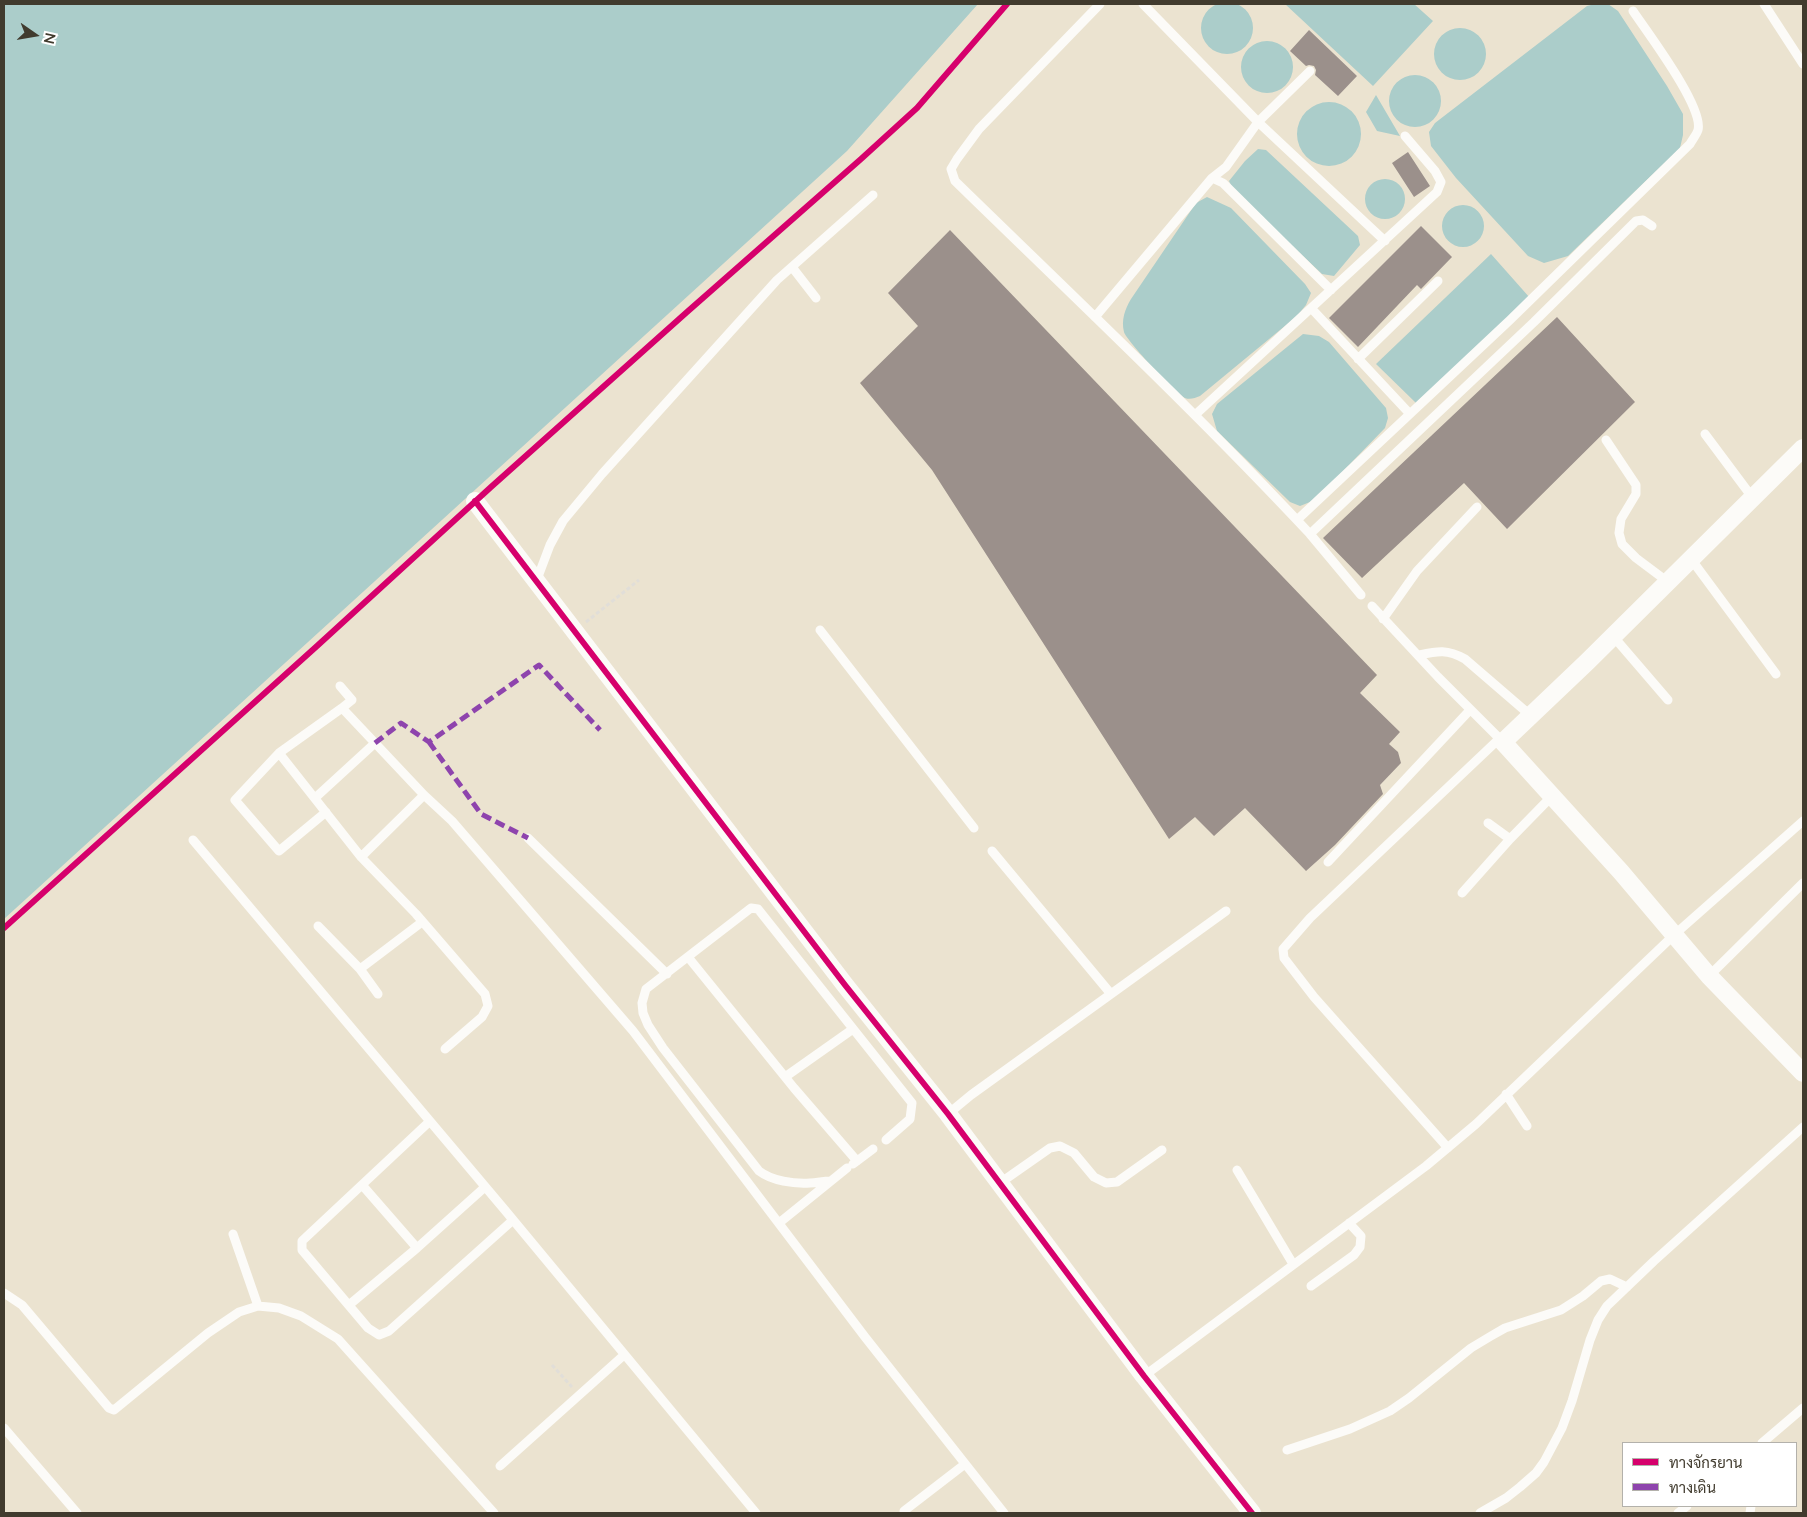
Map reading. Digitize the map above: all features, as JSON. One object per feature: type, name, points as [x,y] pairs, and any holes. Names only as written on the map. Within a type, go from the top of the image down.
[{"type":"street","points":[[1803,448],[1613,636],[1501,740],[1709,976],[1803,1073]]},
{"type":"street","points":[[479,505],[536,583],[846,985],[948,1114],[1144,1376],[1252,1513]]},
{"type":"lane","points":[[1100,4],[979,129],[956,159],[951,169],[955,181],[1264,484],[1362,595]]},
{"type":"lane","points":[[1143,4],[1258,122],[1385,241]]},
{"type":"lane","points":[[1764,4],[1803,64]]},
{"type":"lane","points":[[1297,520],[1510,320],[1690,144],[1698,130],[1697,118],[1683,87],[1633,11]]},
{"type":"lane","points":[[1095,317],[1212,178],[1226,167],[1258,122],[1310,71]]},
{"type":"lane","points":[[1195,415],[1437,192],[1441,182],[1435,171],[1406,136]]},
{"type":"lane","points":[[1212,178],[1223,183],[1331,290]]},
{"type":"lane","points":[[536,583],[550,545],[562,521],[615,459],[777,280],[873,194]]},
{"type":"lane","points":[[1310,534],[1534,322],[1636,221],[1643,220],[1652,226]]},
{"type":"lane","points":[[792,267],[816,298]]},
{"type":"lane","points":[[1358,359],[1438,281]]},
{"type":"lane","points":[[1311,308],[1410,414]]},
{"type":"lane","points":[[1705,434],[1752,498]]},
{"type":"lane","points":[[1606,440],[1636,485],[1636,494],[1621,520],[1619,533],[1622,544],[1636,558],[1668,582]]},
{"type":"lane","points":[[1383,619],[1417,571],[1477,507]]},
{"type":"lane","points":[[1691,559],[1776,674]]},
{"type":"lane","points":[[1372,606],[1470,710],[1501,740],[1310,918],[1284,949],[1284,958],[1314,996],[1448,1148]]},
{"type":"lane","points":[[820,630],[974,828]]},
{"type":"lane","points":[[1613,636],[1668,700]]},
{"type":"lane","points":[[1418,655],[1441,651],[1455,653],[1466,660],[1530,715]]},
{"type":"lane","points":[[326,812],[279,851],[235,800],[279,753],[352,700],[340,686]]},
{"type":"lane","points":[[342,708],[424,795],[452,821],[633,1030],[865,1337],[1004,1513]]},
{"type":"lane","points":[[1328,862],[1470,710]]},
{"type":"lane","points":[[315,798],[375,743]]},
{"type":"lane","points":[[279,753],[361,857],[422,922],[485,994],[488,1006],[482,1016],[445,1049]]},
{"type":"lane","points":[[361,857],[424,795]]},
{"type":"lane","points":[[1462,893],[1510,839],[1552,796]]},
{"type":"lane","points":[[1144,1376],[1448,1148],[1674,935],[1803,821]]},
{"type":"lane","points":[[1488,823],[1510,839]]},
{"type":"lane","points":[[528,838],[667,974]]},
{"type":"lane","points":[[193,840],[513,1220],[756,1513]]},
{"type":"lane","points":[[992,851],[1111,994]]},
{"type":"lane","points":[[1709,976],[1803,883]]},
{"type":"lane","points":[[830,1181],[808,1184],[779,1180],[767,1178],[759,1171],[663,1048],[648,1025],[643,1013],[642,1004],[646,989],[751,908],[758,909],[912,1103],[910,1119],[886,1140]]},
{"type":"lane","points":[[948,1114],[971,1095],[1226,911]]},
{"type":"lane","points":[[360,969],[422,922]]},
{"type":"lane","points":[[318,926],[360,969],[378,994]]},
{"type":"lane","points":[[688,958],[785,1077],[852,1164]]},
{"type":"lane","points":[[785,1077],[853,1029]]},
{"type":"lane","points":[[1506,1094],[1527,1126]]},
{"type":"lane","points":[[430,1122],[302,1241],[302,1250],[368,1328],[378,1335],[389,1331],[513,1220]]},
{"type":"lane","points":[[1480,1513],[1506,1498],[1520,1487],[1536,1473],[1544,1462],[1562,1428],[1590,1340],[1598,1320],[1607,1306],[1803,1127]]},
{"type":"lane","points":[[1000,1183],[1050,1148],[1060,1146],[1074,1153],[1094,1177],[1106,1183],[1117,1182],[1162,1150]]},
{"type":"lane","points":[[778,1223],[852,1164],[874,1149]]},
{"type":"lane","points":[[1238,1170],[1293,1264]]},
{"type":"lane","points":[[363,1186],[417,1248]]},
{"type":"lane","points":[[349,1305],[417,1248],[485,1187]]},
{"type":"lane","points":[[1311,1286],[1354,1255],[1360,1247],[1361,1236],[1349,1223]]},
{"type":"lane","points":[[234,1234],[258,1306]]},
{"type":"lane","points":[[1287,1450],[1350,1429],[1390,1411],[1471,1348],[1505,1328],[1561,1310],[1584,1296],[1601,1281],[1610,1279],[1627,1287]]},
{"type":"lane","points":[[4,1293],[22,1305],[109,1408],[114,1410],[208,1333],[240,1312],[258,1306],[279,1308],[301,1316],[338,1339],[494,1513]]},
{"type":"lane","points":[[500,1466],[624,1354]]},
{"type":"lane","points":[[1774,1439],[1803,1408]]},
{"type":"lane","points":[[4,1428],[77,1513]]},
{"type":"lane","points":[[904,1511],[965,1464]]},
{"type":"path","points":[[574,632],[639,580]]},
{"type":"path","points":[[552,1365],[579,1395]]},
{"type":"water","points":[[1222,2],[1232,2],[1242,6],[1249,13],[1253,28],[1249,43],[1242,50],[1232,54],[1222,54],[1212,50],[1205,43],[1201,33],[1201,23],[1205,13],[1212,6]]},
{"type":"water","points":[[4,4],[978,4],[847,151],[4,919]]},
{"type":"water","points":[[1285,4],[1414,4],[1433,21],[1373,86]]},
{"type":"water","points":[[1608,4],[1618,11],[1683,114],[1683,135],[1680,148],[1568,256],[1544,263],[1528,256],[1456,178],[1431,146],[1429,132],[1435,123],[1587,6]]},
{"type":"water","points":[[1455,28],[1465,28],[1479,35],[1486,49],[1486,59],[1479,73],[1465,80],[1455,80],[1445,76],[1438,69],[1434,59],[1434,49],[1438,39],[1445,32]]},
{"type":"water","points":[[1262,41],[1272,41],[1286,48],[1293,62],[1293,72],[1286,86],[1272,93],[1262,93],[1252,89],[1245,82],[1241,72],[1241,62],[1245,52],[1252,45]]},
{"type":"water","points":[[1410,75],[1420,75],[1434,82],[1441,96],[1441,106],[1434,120],[1420,127],[1410,127],[1400,123],[1393,116],[1389,106],[1389,96],[1393,86],[1400,79]]},
{"type":"water","points":[[1376,95],[1400,136],[1377,131],[1366,112]]},
{"type":"water","points":[[1329,102],[1347,108],[1355,116],[1361,134],[1355,152],[1347,160],[1329,166],[1311,160],[1303,152],[1297,134],[1303,116],[1311,108]]},
{"type":"water","points":[[1258,149],[1266,150],[1358,236],[1360,245],[1334,276],[1322,274],[1234,191],[1229,181],[1245,161]]},
{"type":"water","points":[[1381,179],[1389,179],[1396,182],[1402,188],[1405,199],[1402,210],[1396,216],[1389,219],[1381,219],[1374,216],[1368,210],[1365,203],[1365,195],[1368,188],[1374,182]]},
{"type":"water","points":[[1207,197],[1231,208],[1305,284],[1311,293],[1306,305],[1297,316],[1200,396],[1189,399],[1180,395],[1172,388],[1133,345],[1124,332],[1123,319],[1131,299],[1196,203]]},
{"type":"water","points":[[1467,205],[1475,208],[1481,214],[1484,226],[1481,238],[1475,244],[1459,247],[1451,244],[1445,238],[1442,222],[1445,214],[1451,208]]},
{"type":"water","points":[[1491,254],[1530,298],[1416,403],[1376,364]]},
{"type":"water","points":[[1303,334],[1319,336],[1329,342],[1386,408],[1388,418],[1385,428],[1315,500],[1300,506],[1290,502],[1217,431],[1212,414],[1217,404]]},
{"type":"building","points":[[1309,30],[1357,76],[1338,96],[1315,75],[1316,70],[1314,66],[1306,66],[1290,51]]},
{"type":"building","points":[[1408,152],[1430,186],[1414,197],[1392,163]]},
{"type":"building","points":[[1421,226],[1452,257],[1421,289],[1417,285],[1358,347],[1329,318]]},
{"type":"building","points":[[950,230],[1377,675],[1360,693],[1400,732],[1389,744],[1398,752],[1401,763],[1380,785],[1383,794],[1335,845],[1306,871],[1245,808],[1214,836],[1195,817],[1169,839],[932,470],[860,383],[918,326],[888,293]]},
{"type":"building","points":[[1557,317],[1635,402],[1507,529],[1464,483],[1362,578],[1323,538]]},
{"type":"marked path","points":[[375,743],[401,723],[429,742],[539,665],[600,730]]},
{"type":"marked path","points":[[429,742],[481,814],[528,838]]},
{"type":"cycle path","points":[[4,928],[491,487],[917,108],[1007,4]]},
{"type":"cycle path","points":[[475,501],[845,985],[948,1114],[1144,1376],[1252,1513]]}]
